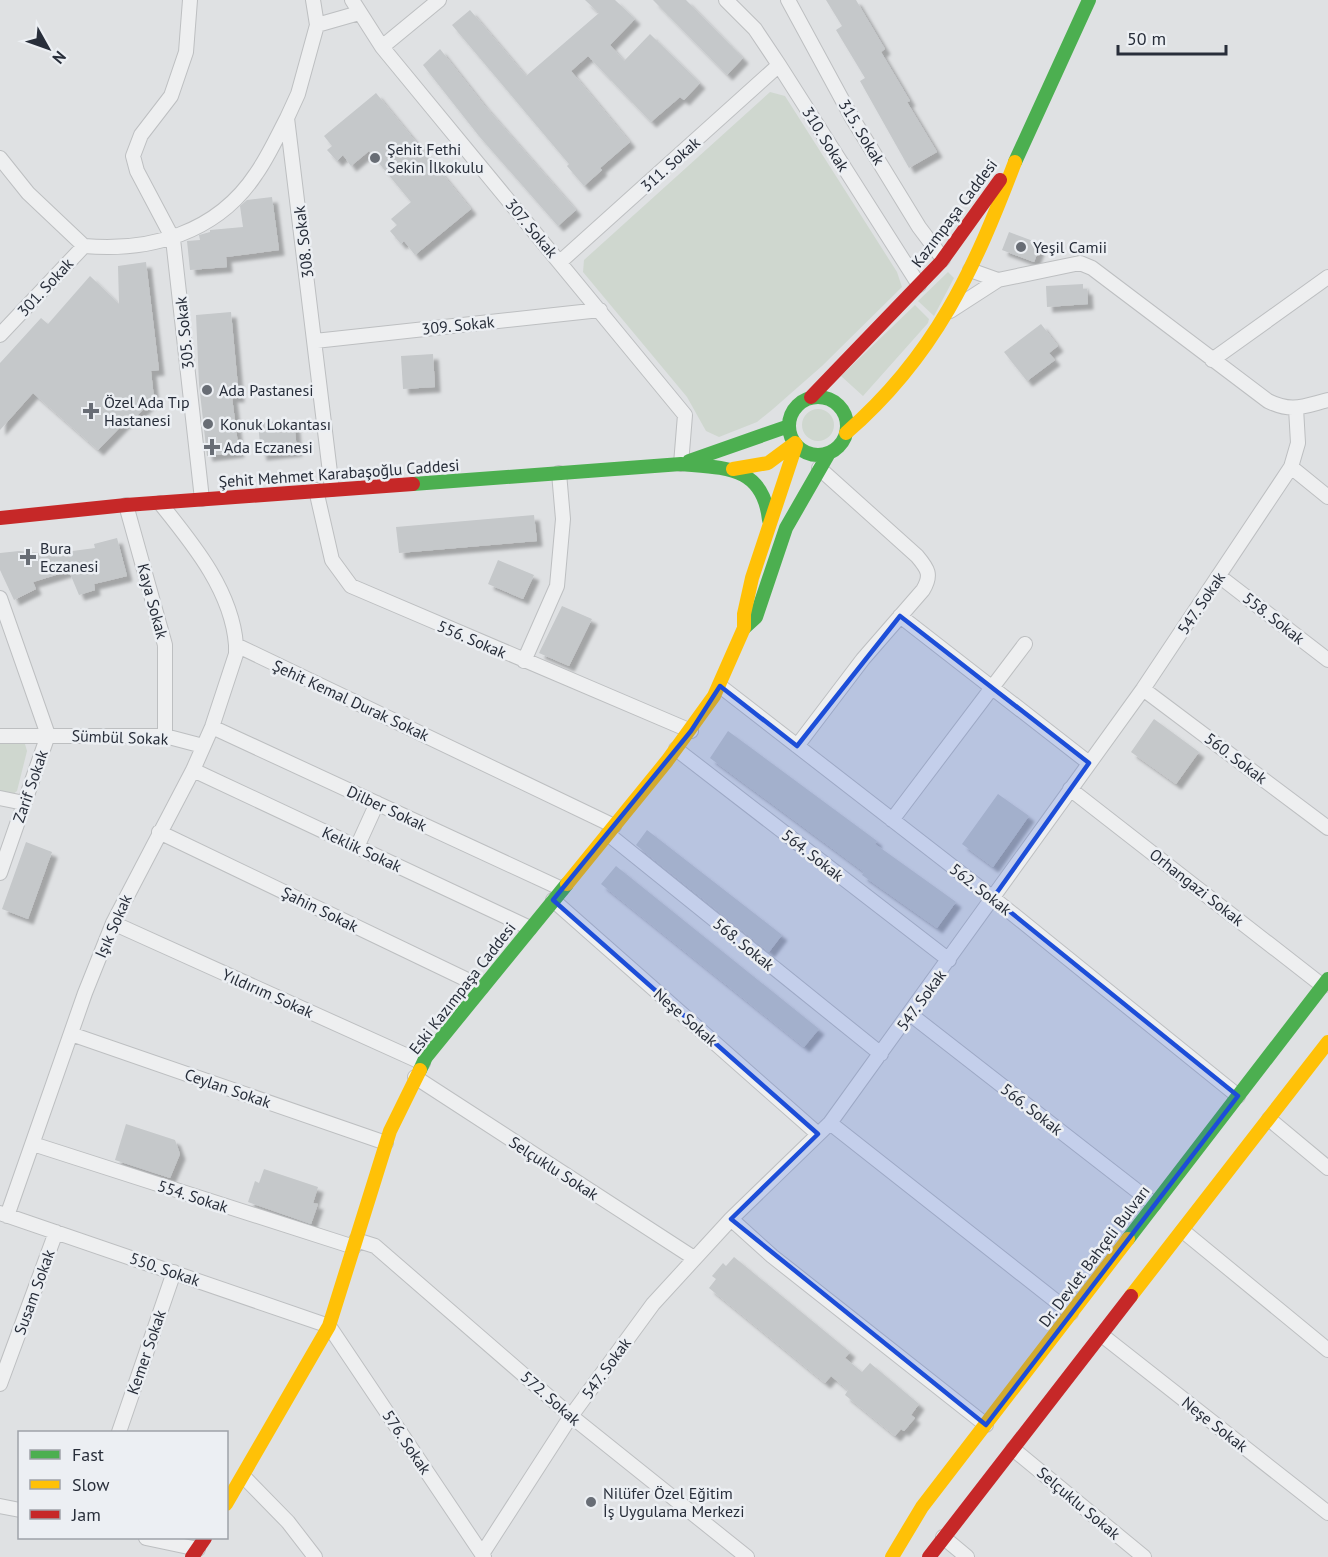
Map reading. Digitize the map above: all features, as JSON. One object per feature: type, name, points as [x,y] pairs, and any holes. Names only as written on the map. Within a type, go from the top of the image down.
[{"type":"street","points":[[173,239],[137,171],[133,156],[141,135],[171,96],[186,52],[190,0]]},
{"type":"street","points":[[287,118],[298,94],[317,25],[313,0]]},
{"type":"street","name":"307. Sokak","points":[[352,0],[382,47],[685,415],[681,464]]},
{"type":"street","points":[[382,47],[439,0]]},
{"type":"street","name":"310. Sokak","points":[[726,0],[755,29],[919,285]]},
{"type":"street","name":"315. Sokak","points":[[788,0],[851,116],[920,227],[943,259]]},
{"type":"street","name":"Kazımpaşa Caddesi","points":[[846,434],[871,415],[937,333],[950,311],[1089,0]]},
{"type":"street","points":[[317,25],[359,13]]},
{"type":"street","name":"311. Sokak","points":[[560,262],[779,65]]},
{"type":"street","name":"301. Sokak","points":[[0,335],[84,246],[117,249],[173,239],[210,220],[232,202],[256,175],[287,118]]},
{"type":"street","name":"308. Sokak","points":[[287,118],[332,489]]},
{"type":"street","name":"Kazımpaşa Caddesi","points":[[811,397],[943,259],[1016,160]]},
{"type":"street","points":[[1,161],[28,193],[84,246]]},
{"type":"street","name":"305. Sokak","points":[[173,239],[202,499]]},
{"type":"street","points":[[943,259],[998,279]]},
{"type":"street","points":[[950,311],[998,279],[1080,263],[1092,268],[1268,401],[1283,409],[1328,400]]},
{"type":"street","points":[[1212,360],[1328,277]]},
{"type":"street","name":"309. Sokak","points":[[315,341],[600,310]]},
{"type":"street","points":[[811,397],[826,397],[839,405],[847,418],[843,442],[829,453],[811,454],[795,444],[789,426],[795,408],[811,397]]},
{"type":"street","name":"547. Sokak","points":[[483,1556],[571,1416],[653,1304],[731,1219],[830,1123],[1143,689],[1291,467],[1298,443],[1296,408]]},
{"type":"street","name":"Şehit Mehmet Karabaşoğlu Caddesi","points":[[681,464],[789,426]]},
{"type":"street","points":[[731,469],[768,464],[795,444]]},
{"type":"street","name":"Eski Kazımpaşa Caddesi","points":[[228,1501],[244,1477],[329,1326],[386,1143],[415,1077],[482,987],[691,731],[720,686],[744,628],[744,614],[752,578],[795,444]]},
{"type":"street","name":"Eski Kazımpaşa Caddesi","points":[[744,628],[756,617],[786,528],[829,453]]},
{"type":"street","name":"Şehit Mehmet Karabaşoğlu Caddesi","points":[[0,518],[160,502],[681,464],[731,469]]},
{"type":"street","points":[[1291,467],[1328,497]]},
{"type":"street","points":[[797,746],[863,659],[930,579],[928,570],[885,525],[819,468]]},
{"type":"street","points":[[731,469],[748,474],[769,501],[769,528]]},
{"type":"street","points":[[524,661],[557,586],[563,519],[559,473]]},
{"type":"street","name":"556. Sokak","points":[[316,490],[332,560],[351,586],[691,731]]},
{"type":"street","points":[[160,502],[216,580],[233,627],[236,645]]},
{"type":"street","name":"Kaya Sokak","points":[[126,505],[165,645],[165,736]]},
{"type":"street","name":"558. Sokak","points":[[1219,576],[1328,660]]},
{"type":"street","name":"Zarif Sokak","points":[[0,598],[48,735],[0,873]]},
{"type":"street","points":[[900,616],[992,690],[1089,763]]},
{"type":"street","points":[[892,820],[1025,644]]},
{"type":"street","name":"Işık Sokak","points":[[3,1215],[33,1144],[113,923],[193,770],[212,727],[236,654],[236,645]]},
{"type":"street","name":"Şehit Kemal Durak Sokak","points":[[236,645],[611,830]]},
{"type":"street","name":"562. Sokak","points":[[720,686],[993,898],[1238,1096]]},
{"type":"street","name":"560. Sokak","points":[[1143,689],[1328,828]]},
{"type":"street","name":"Dilber Sokak","points":[[212,727],[562,889]]},
{"type":"street","name":"Sümbül Sokak","points":[[0,736],[165,736],[203,746]]},
{"type":"street","name":"564. Sokak","points":[[676,749],[949,960]]},
{"type":"street","name":"Keklik Sokak","points":[[193,770],[530,928]]},
{"type":"street","name":"Orhangazi Sokak","points":[[1070,789],[1325,982]]},
{"type":"street","points":[[0,798],[24,803]]},
{"type":"street","points":[[357,847],[376,803]]},
{"type":"street","name":"568. Sokak","points":[[611,830],[881,1054]]},
{"type":"street","name":"Şahin Sokak","points":[[159,832],[482,987]]},
{"type":"street","name":"Neşe Sokak","points":[[553,900],[818,1134]]},
{"type":"street","name":"Yıldırım Sokak","points":[[113,923],[423,1064]]},
{"type":"street","name":"Dr. Devlet Bahçeli Bulvarı","points":[[892,1557],[922,1507],[1325,982]]},
{"type":"street","name":"566. Sokak","points":[[910,1014],[1154,1204]]},
{"type":"street","name":"Ceylan Sokak","points":[[71,1034],[386,1143]]},
{"type":"street","points":[[929,1557],[1103,1336],[1328,1042]]},
{"type":"street","name":"Selçuklu Sokak","points":[[415,1077],[694,1258]]},
{"type":"street","points":[[1269,1119],[1328,1168]]},
{"type":"street","points":[[830,1123],[1071,1313]]},
{"type":"street","name":"554. Sokak","points":[[33,1144],[355,1244]]},
{"type":"street","name":"550. Sokak","points":[[3,1215],[329,1326]]},
{"type":"street","points":[[731,1219],[772,1256],[986,1425]]},
{"type":"street","points":[[1183,1231],[1328,1350]]},
{"type":"street","name":"Susam Sokak","points":[[0,1384],[56,1232]]},
{"type":"street","name":"572. Sokak","points":[[355,1244],[375,1246],[571,1416],[747,1557]]},
{"type":"street","name":"Kemer Sokak","points":[[119,1431],[174,1272]]},
{"type":"street","name":"576. Sokak","points":[[329,1326],[483,1556]]},
{"type":"street","name":"Neşe Sokak","points":[[1103,1336],[1328,1513]]},
{"type":"street","name":"Selçuklu Sokak","points":[[1013,1449],[1144,1557]]},
{"type":"street","points":[[244,1477],[288,1522],[315,1557]]},
{"type":"street","points":[[0,1506],[18,1510]]},
{"type":"street","points":[[943,1537],[967,1557]]},
{"type":"street","points":[[151,1539],[198,1548]]},
{"type":"highlighted area","points":[[900,616],[1089,763],[993,898],[1238,1096],[986,1425],[731,1219],[818,1134],[553,900],[691,731],[720,686],[797,746]]},
{"type":"shaded area","points":[[770,92],[785,96],[897,272],[902,287],[822,366],[773,409],[757,422],[719,437],[706,431],[687,397],[583,272],[584,260]]},
{"type":"shaded area","points":[[948,272],[954,278],[934,316],[918,301]]},
{"type":"shaded area","points":[[915,305],[929,319],[928,323],[863,396],[841,376]]},
{"type":"shaded area","points":[[818,409],[829,414],[834,425],[829,436],[818,441],[807,436],[802,425],[807,414]]},
{"type":"shaded area","points":[[0,744],[25,744],[27,751],[17,791],[12,795],[0,793]]},
{"type":"building","points":[[585,0],[615,0],[635,19],[610,45],[624,61],[650,34],[700,83],[684,100],[680,97],[651,122],[588,56],[571,71],[630,142],[600,168],[602,170],[584,186],[567,166],[569,164],[452,25],[470,10],[526,76],[599,13]]},
{"type":"building","points":[[653,0],[686,0],[743,58],[727,75]]},
{"type":"building","points":[[826,0],[856,0],[885,49],[881,52],[910,101],[907,102],[937,152],[909,168],[860,81],[865,78],[836,30],[842,26]]},
{"type":"building","points":[[440,49],[484,105],[576,210],[558,226],[479,136],[423,65]]},
{"type":"building","points":[[376,93],[471,209],[415,255],[404,241],[401,244],[390,231],[397,225],[391,219],[411,202],[369,151],[351,166],[343,155],[337,161],[327,150],[332,146],[324,136]]},
{"type":"building","points":[[272,197],[279,250],[226,257],[227,267],[190,270],[187,241],[200,240],[199,235],[210,232],[210,230],[243,227],[240,206],[247,200]]},
{"type":"building","name":"Yeşil Camii","points":[[1009,232],[1041,244],[1034,262],[1002,250]]},
{"type":"building","points":[[146,262],[159,370],[151,371],[154,398],[133,420],[129,418],[98,450],[33,393],[0,430],[0,363],[41,318],[48,324],[90,276],[119,304],[118,266]]},
{"type":"building","points":[[1083,284],[1083,289],[1087,289],[1088,304],[1047,307],[1046,286]]},
{"type":"building","points":[[231,312],[239,397],[232,397],[239,452],[207,456],[199,384],[196,315]]},
{"type":"building","points":[[1041,324],[1058,346],[1049,353],[1055,360],[1027,381],[1004,352]]},
{"type":"building","points":[[433,354],[435,387],[403,389],[401,356]]},
{"type":"building","points":[[294,420],[297,451],[261,455],[258,423]]},
{"type":"building","points":[[534,515],[537,541],[399,553],[396,527]]},
{"type":"building","points":[[117,538],[127,576],[94,584],[95,590],[79,595],[69,571],[33,582],[36,589],[14,600],[0,570],[0,553],[19,551],[50,554],[95,548],[94,544]]},
{"type":"building","points":[[498,560],[534,575],[523,599],[488,584]]},
{"type":"building","points":[[562,606],[592,619],[569,666],[539,653]]},
{"type":"building","points":[[1154,719],[1199,752],[1176,784],[1131,752]]},
{"type":"building","points":[[728,731],[877,841],[875,844],[956,902],[937,928],[862,875],[864,872],[710,758]]},
{"type":"building","points":[[998,794],[1029,816],[993,867],[962,844]]},
{"type":"building","points":[[647,830],[782,935],[769,952],[636,845]]},
{"type":"building","points":[[26,842],[52,852],[28,919],[2,909]]},
{"type":"building","points":[[616,866],[819,1029],[804,1047],[601,884]]},
{"type":"building","points":[[126,1124],[175,1140],[180,1154],[170,1178],[115,1160]]},
{"type":"building","points":[[264,1169],[318,1187],[313,1203],[318,1204],[311,1224],[248,1202],[255,1181],[259,1183]]},
{"type":"building","points":[[734,1257],[850,1352],[845,1358],[862,1372],[870,1363],[919,1404],[911,1415],[915,1418],[904,1431],[901,1429],[895,1436],[845,1395],[848,1390],[831,1376],[825,1383],[709,1288],[716,1279],[712,1276],[723,1263],[726,1266]]},
{"type":"traffic: fast","points":[[1015,162],[1089,0]]},
{"type":"traffic: fast","points":[[812,397],[824,397],[839,405],[847,420],[847,426],[847,432],[839,447],[824,455],[812,455],[797,447],[789,432],[789,420],[797,405],[812,397]]},
{"type":"traffic: fast","points":[[689,461],[789,426]]},
{"type":"traffic: fast","points":[[744,628],[756,617],[786,528],[829,453]]},
{"type":"traffic: fast","points":[[413,484],[681,464],[713,467],[740,473],[750,480],[759,489],[769,520]]},
{"type":"traffic: fast","points":[[420,1070],[426,1057],[567,884]]},
{"type":"traffic: fast","points":[[1128,1239],[1328,979]]},
{"type":"traffic: slow","points":[[846,433],[877,404],[928,342],[967,275],[1015,162]]},
{"type":"traffic: slow","points":[[733,469],[768,463],[795,443]]},
{"type":"traffic: slow","points":[[567,884],[667,761],[714,696],[744,628],[744,614],[752,578],[796,445]]},
{"type":"traffic: slow","points":[[1131,1296],[1328,1042]]},
{"type":"traffic: slow","points":[[228,1501],[329,1326],[390,1131],[420,1070]]},
{"type":"traffic: slow","points":[[892,1557],[922,1507],[1128,1239]]},
{"type":"traffic: jam","points":[[811,397],[941,262],[1000,180]]},
{"type":"traffic: jam","points":[[0,518],[126,505],[413,484]]},
{"type":"traffic: jam","points":[[929,1557],[1131,1296]]},
{"type":"traffic: jam","points":[[192,1557],[204,1539]]},
{"type":"place","name":"Şehit Fethi Sekin İlkokulu","points":[[375,158]]},
{"type":"place","name":"Yeşil Camii","points":[[1021,247]]},
{"type":"place","name":"Ada Pastanesi","points":[[207,390]]},
{"type":"place","name":"Özel Ada Tıp Hastanesi","points":[[91,411]]},
{"type":"place","name":"Konuk Lokantası","points":[[208,424]]},
{"type":"place","name":"Ada Eczanesi","points":[[212,447]]},
{"type":"place","name":"Bura Eczanesi","points":[[28,557]]},
{"type":"place","name":"Nilüfer Özel Eğitim İş Uygulama Merkezi","points":[[591,1502]]}]
